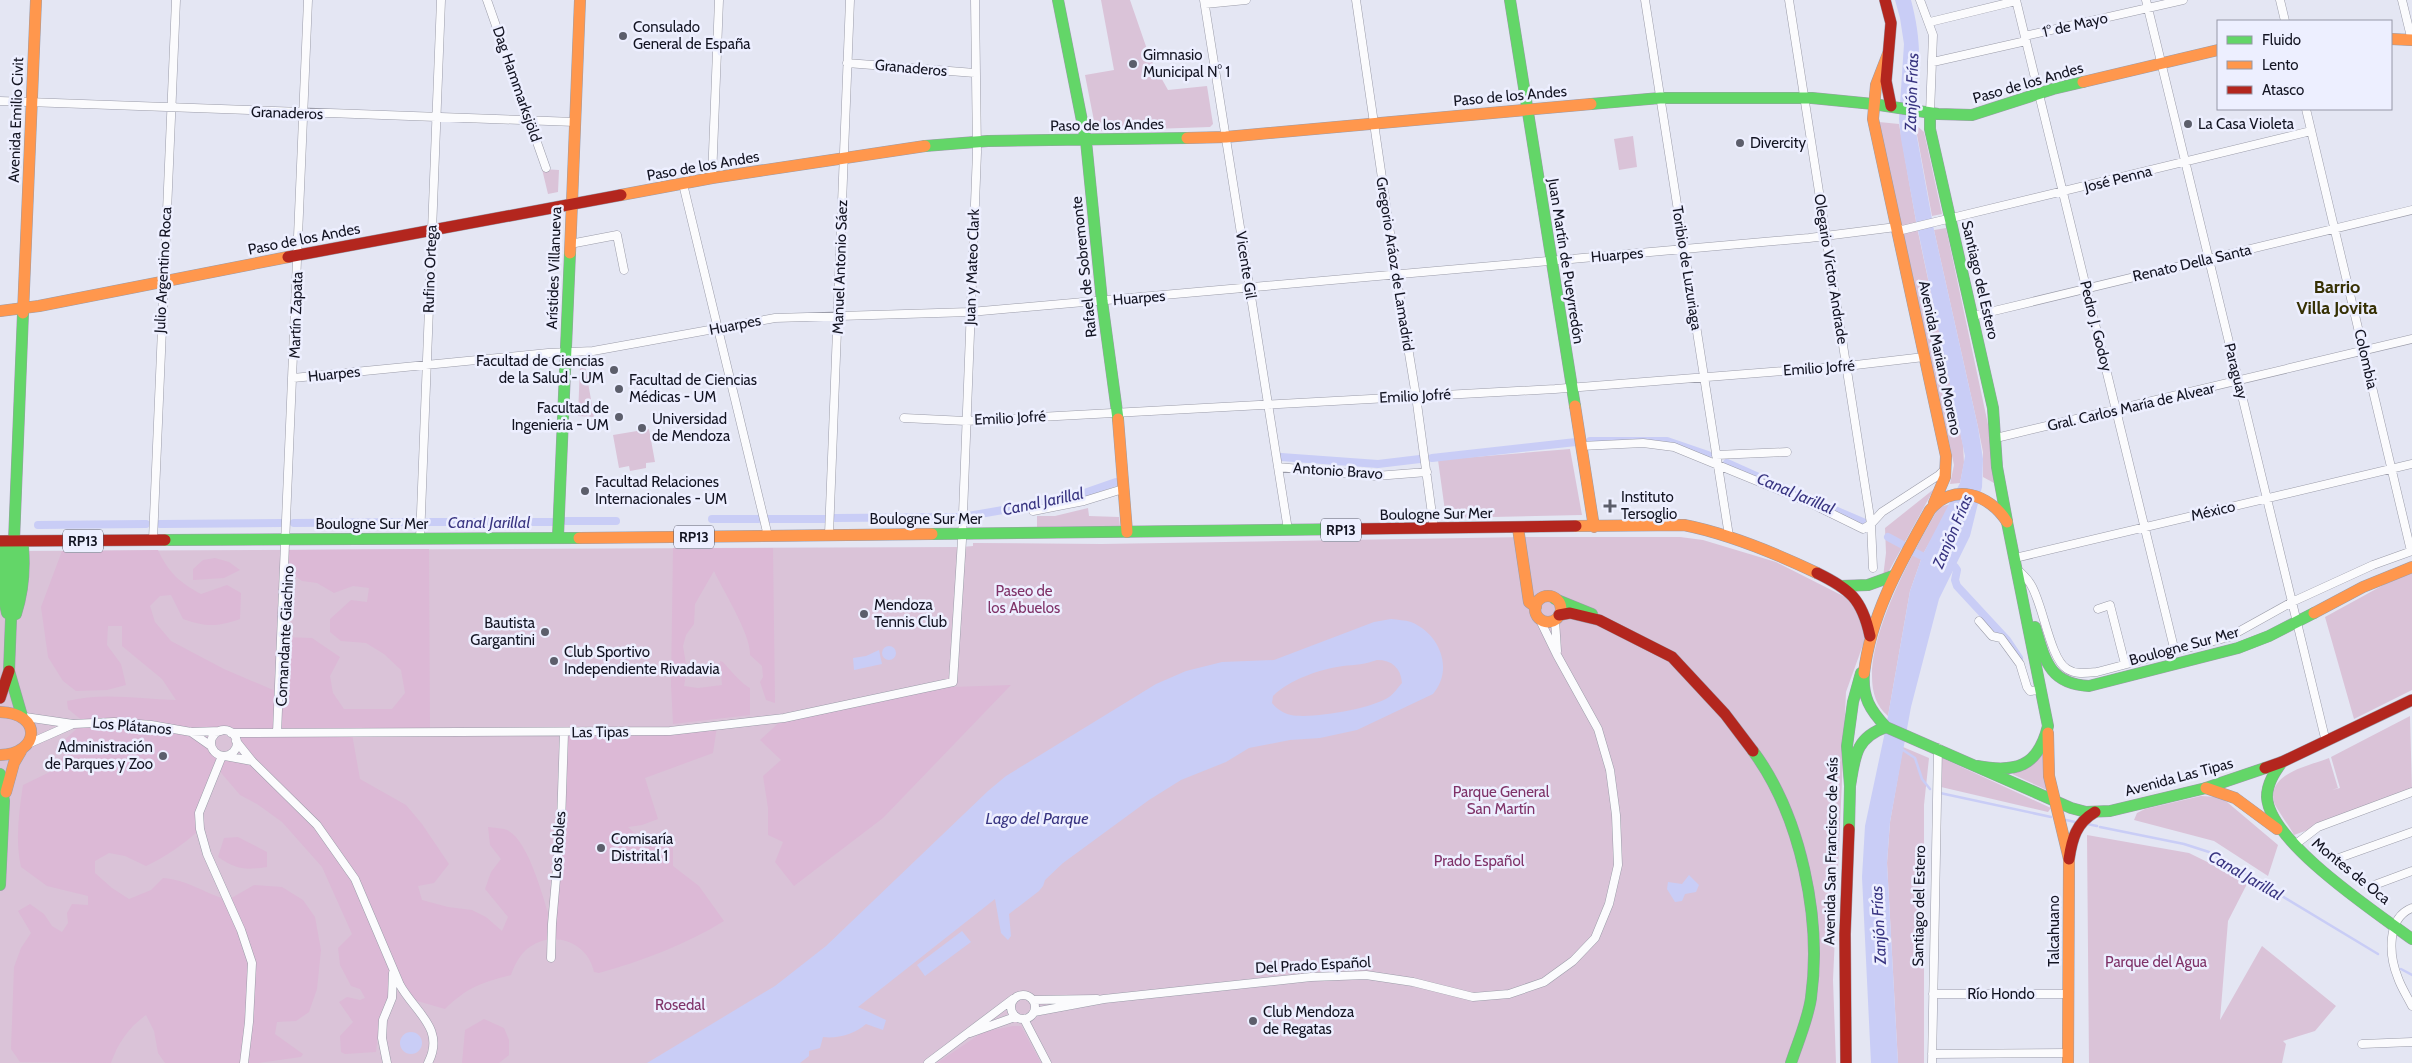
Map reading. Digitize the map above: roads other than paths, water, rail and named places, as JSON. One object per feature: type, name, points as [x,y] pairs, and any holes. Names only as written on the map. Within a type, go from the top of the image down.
[{"type":"main road","name":"Avenida Emilio Civit","points":[[9,671],[36,0]]},
{"type":"main road","name":"Arístides Villanueva","points":[[558,537],[580,0]]},
{"type":"main road","name":"Rafael de Sobremonte","points":[[1058,0],[1086,141],[1102,301],[1117,412],[1127,532]]},
{"type":"main road","name":"Juan Martín de Pueyrredón","points":[[1510,0],[1594,526]]},
{"type":"main road","name":"Avenida Mariano Moreno","points":[[1885,0],[1891,23],[1886,81],[1895,107]]},
{"type":"main road","points":[[2392,39],[2412,40]]},
{"type":"main road","name":"Paso de los Andes","points":[[0,311],[24,309],[712,178],[934,145],[976,141],[1086,141],[1226,137],[1374,122],[1660,98],[1805,98],[1873,104],[1930,113],[1972,115],[2039,94],[2217,50]]},
{"type":"main road","name":"Avenida Mariano Moreno","points":[[1866,657],[1870,636],[1893,576],[1943,486],[1946,467],[1874,124],[1873,104],[1876,85],[1888,54]]},
{"type":"main road","points":[[1852,102],[1868,94],[1876,85]]},
{"type":"main road","name":"Santiago del Estero","points":[[1930,113],[1930,129],[1993,408],[1999,479],[2048,726],[2048,768],[2055,801]]},
{"type":"main road","points":[[1934,503],[1956,493],[1967,494],[1980,498],[1995,507],[2007,521]]},
{"type":"main road","name":"Boulogne Sur Mer","points":[[0,542],[768,536],[1684,525],[1713,530],[1729,536],[1841,586],[1856,598],[1862,608],[1870,636]]},
{"type":"main road","name":"Del Prado Español","points":[[1518,528],[1525,568],[1532,587],[1551,598]]},
{"type":"main road","name":"Boulogne Sur Mer","points":[[2017,568],[2050,670],[2057,677],[2076,686],[2089,686],[2218,654],[2257,641],[2363,587],[2412,567]]},
{"type":"main road","name":"Del Prado Español","points":[[1525,568],[1524,577],[1529,602],[1538,613]]},
{"type":"main road","name":"Boulogne Sur Mer","points":[[1841,586],[1859,588],[1871,586],[1893,576]]},
{"type":"main road","points":[[1551,598],[1560,606],[1557,617]]},
{"type":"main road","points":[[1599,620],[1570,613],[1549,622],[1538,613],[1538,601],[1551,598],[1586,610],[1599,620],[1672,657],[1725,714],[1757,757],[1782,804],[1804,866],[1812,905],[1815,961],[1811,1000],[1791,1063]]},
{"type":"main road","points":[[1850,786],[1860,744],[1872,731],[1886,727],[1870,710],[1865,699],[1862,684],[1866,657]]},
{"type":"main road","name":"Avenida San Francisco de Asís","points":[[1847,1063],[1845,934],[1850,786],[1848,746],[1853,702],[1866,657]]},
{"type":"main road","points":[[0,698],[9,671]]},
{"type":"main road","points":[[0,885],[4,801],[9,778],[32,733],[30,724],[24,716],[9,671]]},
{"type":"main road","name":"Avenida Las Tipas","points":[[1886,727],[2079,811],[2095,812],[2110,811],[2206,788],[2282,762],[2412,701]]},
{"type":"main road","points":[[0,712],[24,716]]},
{"type":"main road","name":"Avenida Las Tipas","points":[[1977,766],[2000,770],[2026,764],[2042,748],[2048,726]]},
{"type":"main road","points":[[0,755],[10,755],[25,747]]},
{"type":"main road","name":"Montes de Oca","points":[[2282,762],[2268,783],[2268,802],[2278,826],[2322,868],[2412,939]]},
{"type":"main road","points":[[0,774],[4,801]]},
{"type":"main road","name":"Montes de Oca","points":[[2206,788],[2222,793],[2248,806],[2296,844]]},
{"type":"main road","name":"Talcahuano","points":[[2055,801],[2069,859],[2068,1058]]},
{"type":"main road","points":[[2069,859],[2075,829],[2085,818],[2095,812]]},
{"type":"street","name":"Julio Argentino Roca","points":[[153,540],[162,282],[176,0]]},
{"type":"street","name":"Martín Zapata","points":[[288,540],[308,0]]},
{"type":"street","name":"Rufino Ortega","points":[[420,539],[441,0]]},
{"type":"street","name":"Dag Hammarksjöld","points":[[487,0],[546,168]]},
{"type":"street","points":[[712,178],[719,0]]},
{"type":"street","name":"Manuel Antonio Sáez","points":[[829,534],[850,0]]},
{"type":"street","name":"Juan y Mateo Clark","points":[[953,682],[966,421],[976,141],[975,0]]},
{"type":"street","points":[[1204,2],[1246,0]]},
{"type":"street","name":"Gregorio Aráoz de Lamadrid","points":[[1356,0],[1416,396],[1434,529]]},
{"type":"street","name":"Toribio de Luzuriaga","points":[[1645,0],[1729,536]]},
{"type":"street","name":"Olegario Víctor Andrade","points":[[1789,0],[1871,524],[1873,568]]},
{"type":"street","name":"Santiago del Estero","points":[[1920,0],[1930,22],[1933,42],[1930,113]]},
{"type":"street","name":"1° de Mayo","points":[[1933,62],[2025,39],[2147,4],[2183,0]]},
{"type":"street","points":[[2280,0],[2285,20]]},
{"type":"street","points":[[2402,0],[2412,40]]},
{"type":"street","points":[[1930,22],[2016,1]]},
{"type":"street","name":"Pedro J. Godoy","points":[[2016,1],[2175,652]]},
{"type":"street","name":"Vicente Gil","points":[[1204,2],[1288,530]]},
{"type":"street","name":"Paraguay","points":[[2147,4],[2326,742]]},
{"type":"street","name":"Granaderos","points":[[847,63],[975,73]]},
{"type":"street","name":"Granaderos","points":[[0,101],[304,114],[575,122]]},
{"type":"street","name":"Colombia","points":[[2306,110],[2412,551]]},
{"type":"street","name":"José Penna","points":[[1925,225],[2311,131]]},
{"type":"street","points":[[683,184],[768,536]]},
{"type":"street","name":"Renato Della Santa","points":[[1973,316],[2412,210]]},
{"type":"street","name":"Huarpes","points":[[293,378],[426,364],[597,350],[776,318],[970,312],[1826,236],[1896,226],[1902,230],[1925,225]]},
{"type":"street","points":[[570,244],[617,235],[624,270]]},
{"type":"street","name":"Gral. Carlos María de Alvear","points":[[1996,438],[2412,339]]},
{"type":"street","name":"Emilio Jofré","points":[[904,418],[966,421],[1571,387],[1847,366],[1924,357]]},
{"type":"street","points":[[1582,446],[1642,443],[1665,445],[1808,502],[1863,529],[1871,524],[1877,516],[1939,475],[1946,467]]},
{"type":"street","points":[[1716,455],[1787,452]]},
{"type":"street","name":"México","points":[[2017,568],[2145,527],[2412,464]]},
{"type":"street","name":"Antonio Bravo","points":[[1278,467],[1376,476],[1427,472]]},
{"type":"street","points":[[1034,511],[1084,501],[1123,488]]},
{"type":"street","name":"Comandante Giachino","points":[[278,733],[288,540]]},
{"type":"street","name":"Boulogne Sur Mer","points":[[2057,658],[2065,668],[2078,673],[2097,672],[2229,637],[2292,602],[2373,565],[2412,551]]},
{"type":"street","name":"Santiago del Estero","points":[[2017,568],[2027,578],[2035,592],[2057,658]]},
{"type":"street","points":[[2098,608],[2110,605],[2126,664]]},
{"type":"street","name":"Del Prado Español","points":[[1034,1012],[1104,1000],[1282,980],[1366,975],[1413,982],[1473,998],[1509,994],[1544,982],[1573,961],[1595,938],[1609,904],[1618,866],[1616,815],[1610,770],[1598,729],[1557,655],[1538,613]]},
{"type":"street","name":"Del Prado Español","points":[[1557,617],[1557,655]]},
{"type":"street","points":[[1979,621],[1992,636],[2001,638],[2006,643],[2020,664],[2026,687],[2030,691],[2041,690]]},
{"type":"street","name":"Las Tipas","points":[[234,737],[243,733],[564,733],[670,730],[784,718],[953,682]]},
{"type":"street","points":[[24,716],[73,724]]},
{"type":"street","name":"Los Plátanos","points":[[73,724],[124,722],[151,724],[191,732]]},
{"type":"street","points":[[25,747],[73,724]]},
{"type":"street","points":[[211,746],[214,735],[221,731]]},
{"type":"street","points":[[191,732],[221,731],[234,737],[252,761],[317,825],[355,879],[392,968],[414,1007],[429,1024],[433,1034],[432,1055],[428,1063]]},
{"type":"street","points":[[191,732],[211,746],[215,752],[223,756],[252,761]]},
{"type":"street","name":"Los Robles","points":[[551,958],[552,924],[561,823],[564,733]]},
{"type":"street","points":[[234,737],[235,749],[223,756],[199,813],[200,829],[207,854],[241,930],[252,962],[249,1022],[244,1063]]},
{"type":"street","name":"Santiago del Estero","points":[[1932,1063],[1938,748]]},
{"type":"street","points":[[2296,844],[2318,827],[2412,792]]},
{"type":"street","points":[[2339,858],[2412,832]]},
{"type":"street","points":[[2369,887],[2412,871]]},
{"type":"street","points":[[2412,908],[2402,913],[2394,925],[2392,935],[2394,966],[2412,1006]]},
{"type":"street","points":[[387,1063],[382,1038],[383,1020],[392,998],[392,968]]},
{"type":"street","name":"Río Hondo","points":[[1933,994],[2068,994]]},
{"type":"street","points":[[928,1063],[945,1049],[970,1033],[983,1020],[1013,999],[1023,995],[1033,1000],[1035,1006],[1034,1012],[1024,1019]]},
{"type":"street","points":[[1013,999],[1011,1010],[1016,1017]]},
{"type":"street","name":"Del Prado Español","points":[[1033,1000],[1104,1000]]},
{"type":"street","points":[[970,1033],[1016,1017],[1024,1019],[1047,1063]]},
{"type":"street","points":[[2362,1044],[2412,1042]]},
{"type":"street","points":[[1932,1054],[2068,1058]]},
{"type":"water","name":"Zanjón Frías","points":[[1895,0],[1911,0],[1915,20],[1919,59],[1915,126],[1934,230],[1978,427],[1983,459],[1982,487],[1970,536],[1939,599],[1911,707],[1890,822],[1887,863],[1898,1063],[1871,1063],[1862,877],[1865,826],[1886,727],[1910,591],[1923,554],[1960,483],[1965,456],[1916,221],[1901,139],[1899,119],[1904,44]]},
{"type":"water","name":"Lago del Parque","points":[[1391,619],[1409,621],[1430,635],[1441,653],[1443,663],[1439,684],[1433,694],[1357,730],[1320,738],[1290,740],[1249,748],[1226,762],[1181,780],[1149,800],[1063,863],[1045,880],[1039,891],[1009,914],[1011,936],[1008,940],[1001,933],[995,899],[858,1007],[886,1020],[883,1030],[866,1024],[857,1031],[846,1035],[823,1037],[820,1048],[809,1051],[809,1056],[800,1063],[647,1063],[775,986],[826,946],[1006,776],[1156,684],[1186,671],[1222,662],[1274,660],[1374,622]],"holes":[[[1382,660],[1391,663],[1398,669],[1402,683],[1391,696],[1380,701],[1356,709],[1313,716],[1291,715],[1278,709],[1272,703],[1273,696],[1280,690],[1305,676],[1334,667]]]},
{"type":"water","points":[[886,646],[892,646],[896,653],[892,660],[886,660],[882,656],[882,650]]},
{"type":"water","points":[[879,650],[882,664],[854,670],[853,658],[866,656]]},
{"type":"water","points":[[1689,875],[1699,885],[1696,892],[1685,894],[1682,901],[1675,902],[1667,889],[1668,882],[1682,884]]},
{"type":"water","points":[[962,931],[971,942],[925,976],[917,965]]},
{"type":"water","points":[[411,1032],[419,1035],[422,1043],[419,1051],[411,1054],[403,1051],[400,1043],[403,1035]]},
{"type":"waterway","name":"Canal Jarillal","points":[[1590,441],[1667,441],[1708,455]]},
{"type":"waterway","name":"Canal Jarillal","points":[[1432,458],[1576,442]]},
{"type":"waterway","name":"Canal Jarillal","points":[[1281,457],[1378,464],[1420,459]]},
{"type":"waterway","name":"Canal Jarillal","points":[[1727,463],[1792,492]]},
{"type":"waterway","name":"Canal Jarillal","points":[[968,516],[1067,499],[1116,482]]},
{"type":"waterway","name":"Canal Jarillal","points":[[1814,501],[1865,523]]},
{"type":"waterway","name":"Canal Jarillal","points":[[835,518],[956,517]]},
{"type":"waterway","name":"Canal Jarillal","points":[[712,519],[759,519]]},
{"type":"waterway","name":"Canal Jarillal","points":[[769,519],[827,519]]},
{"type":"waterway","name":"Canal Jarillal","points":[[566,521],[616,521]]},
{"type":"waterway","name":"Canal Jarillal","points":[[294,523],[416,522]]},
{"type":"waterway","name":"Canal Jarillal","points":[[425,522],[553,522]]},
{"type":"waterway","name":"Canal Jarillal","points":[[160,524],[282,523]]},
{"type":"waterway","name":"Canal Jarillal","points":[[38,525],[146,524]]},
{"type":"waterway","name":"Canal Jarillal","points":[[1888,537],[1901,544]]},
{"type":"waterway","name":"Canal Jarillal","points":[[1914,552],[1922,556]]},
{"type":"waterway","name":"Canal Jarillal","points":[[1955,567],[1957,570],[1955,580],[1957,586],[2007,640],[2019,658]]},
{"type":"waterway","points":[[1900,748],[1915,758],[1922,779],[1930,789]]},
{"type":"waterway","points":[[1940,793],[2051,817]]},
{"type":"waterway","name":"Canal Jarillal","points":[[2066,820],[2075,822]]},
{"type":"waterway","name":"Canal Jarillal","points":[[2087,824],[2097,826]]},
{"type":"waterway","name":"Canal Jarillal","points":[[2100,827],[2184,844],[2209,852],[2378,954]]},
{"type":"waterway","name":"Canal Jarillal","points":[[2401,969],[2412,975]]},
{"type":"place","name":"Consulado General de España","points":[[623,36]]},
{"type":"place","name":"Gimnasio Municipal N° 1","points":[[1133,64]]},
{"type":"place","name":"La Casa Violeta","points":[[2188,124]]},
{"type":"place","name":"Divercity","points":[[1740,143]]},
{"type":"place","name":"Facultad de Ciencias de la Salud - UM","points":[[614,370]]},
{"type":"place","name":"Facultad de Ciencias Médicas - UM","points":[[619,389]]},
{"type":"place","name":"Facultad de Ingenieria - UM","points":[[619,417]]},
{"type":"place","name":"Universidad de Mendoza","points":[[642,428]]},
{"type":"place","name":"Facultad Relaciones Internacionales - UM","points":[[585,491]]},
{"type":"place","name":"Instituto Tersoglio","points":[[1610,506]]},
{"type":"place","name":"Mendoza Tennis Club","points":[[864,614]]},
{"type":"place","name":"Bautista Gargantini","points":[[545,632]]},
{"type":"place","name":"Club Sportivo Independiente Rivadavia","points":[[554,661]]},
{"type":"place","name":"Administración de Parques y Zoo","points":[[163,756]]},
{"type":"place","name":"Comisaría Distrital 1","points":[[601,848]]},
{"type":"place","name":"Club Mendoza de Regatas","points":[[1253,1021]]},
{"type":"district","name":"Barrio Villa Jovita","points":[[2337,297]]},
{"type":"park label","name":"Paseo de los Abuelos","points":[[1024,600]]},
{"type":"park label","name":"Parque General San Martín","points":[[1501,800]]},
{"type":"park label","name":"Prado Español","points":[[1479,861]]},
{"type":"park label","name":"Parque del Agua","points":[[2156,962]]},
{"type":"park label","name":"Rosedal","points":[[680,1005]]}]
